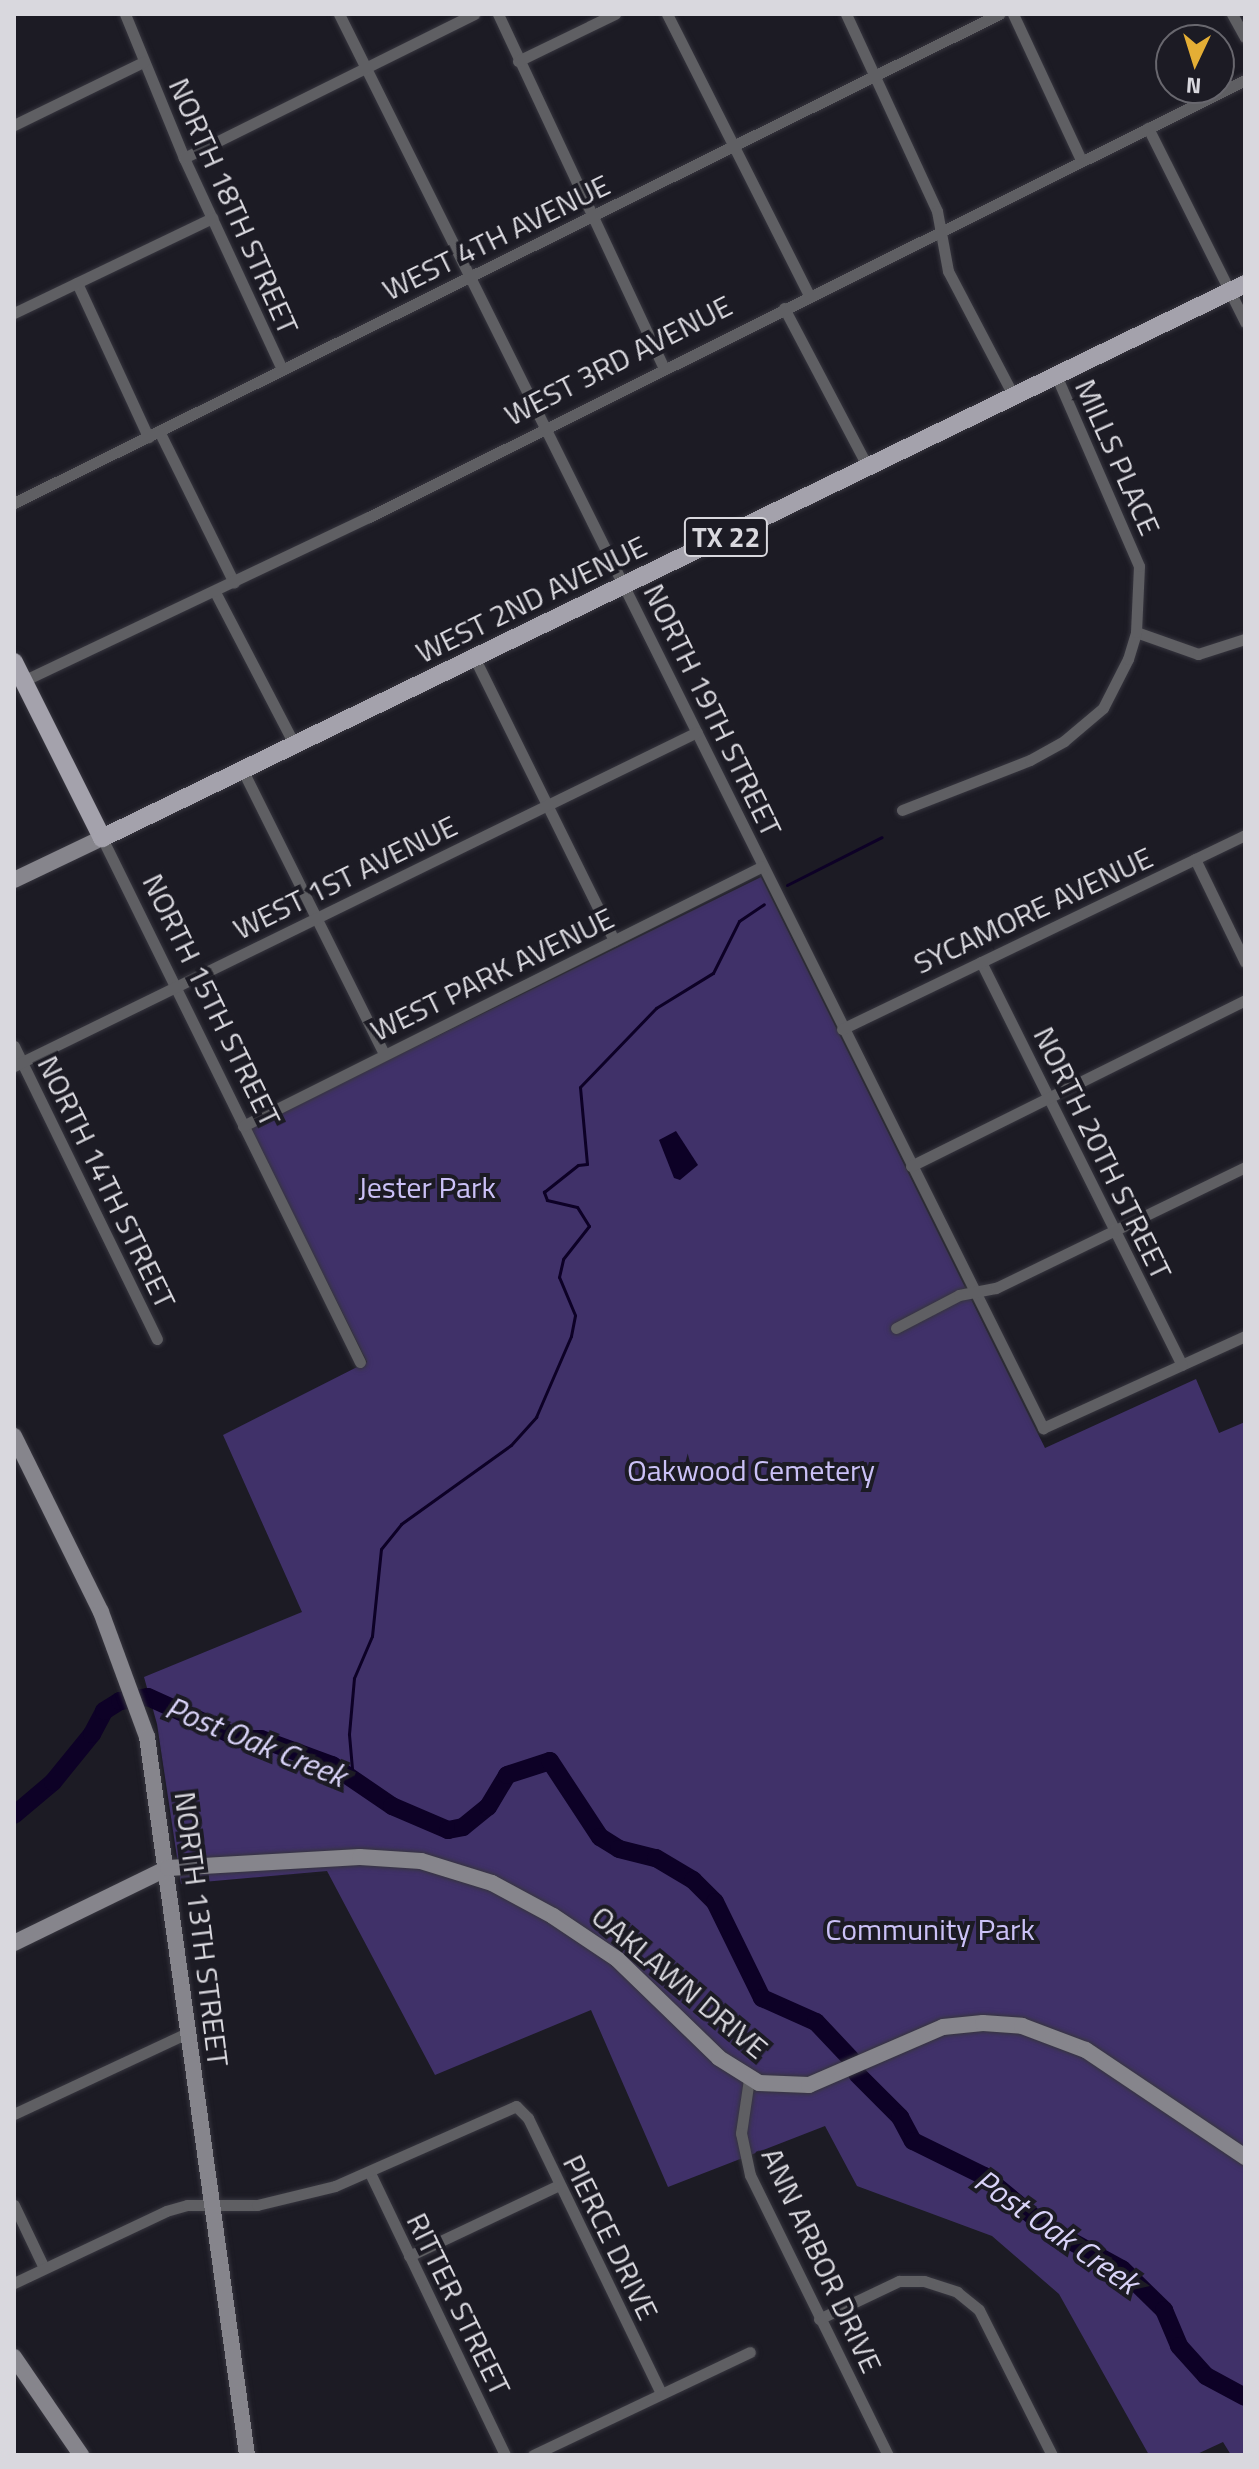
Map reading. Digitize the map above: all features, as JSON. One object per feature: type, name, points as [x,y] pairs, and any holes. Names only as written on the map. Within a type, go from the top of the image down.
[{"type":"main road","name":"WEST 2ND AVENUE","points":[[102,838],[1237,288]]},
{"type":"main road","name":"NORTH 15TH STREET","points":[[14,662],[19,684],[102,838]]},
{"type":"street","name":"NORTH 18TH STREET","points":[[125,14],[184,158],[282,369]]},
{"type":"street","name":"NORTH 19TH STREET","points":[[339,14],[467,277],[625,585],[842,1029],[1043,1428],[1182,1365]]},
{"type":"street","points":[[184,158],[474,14]]},
{"type":"street","points":[[498,14],[664,368]]},
{"type":"street","points":[[518,61],[615,14]]},
{"type":"street","points":[[667,14],[809,295]]},
{"type":"street","points":[[846,14],[937,211],[937,232],[948,271],[1013,395]]},
{"type":"street","name":"WEST 4TH AVENUE","points":[[14,503],[467,277],[735,148],[999,14]]},
{"type":"street","points":[[1013,14],[1081,160]]},
{"type":"street","points":[[1232,14],[1245,37]]},
{"type":"street","points":[[14,125],[143,62]]},
{"type":"street","name":"WEST 3RD AVENUE","points":[[19,684],[234,583],[1245,80]]},
{"type":"street","points":[[1148,128],[1237,288],[1245,322]]},
{"type":"street","points":[[14,313],[212,218]]},
{"type":"street","points":[[77,283],[148,437]]},
{"type":"street","points":[[784,308],[868,467]]},
{"type":"street","name":"MILLS PLACE","points":[[902,810],[1030,760],[1085,725],[1119,681],[1136,632],[1140,585],[1131,539],[1056,375]]},
{"type":"street","points":[[159,431],[234,583]]},
{"type":"street","points":[[215,592],[295,746]]},
{"type":"street","points":[[1136,632],[1198,654],[1245,639]]},
{"type":"street","points":[[474,657],[614,940]]},
{"type":"street","name":"WEST 1ST AVENUE","points":[[18,1064],[697,732]]},
{"type":"street","points":[[243,771],[384,1054]]},
{"type":"street","name":"SYCAMORE AVENUE","points":[[842,1029],[1245,835]]},
{"type":"street","name":"WEST 2ND AVENUE","points":[[14,880],[102,838]]},
{"type":"street","name":"NORTH 15TH STREET","points":[[102,838],[360,1362]]},
{"type":"street","points":[[1195,859],[1245,962]]},
{"type":"street","name":"WEST PARK AVENUE","points":[[243,1126],[763,866]]},
{"type":"street","name":"NORTH 20TH STREET","points":[[981,962],[1182,1365]]},
{"type":"street","points":[[911,1166],[1048,1095],[1245,1000]]},
{"type":"street","name":"NORTH 14TH STREET","points":[[14,1046],[18,1064],[157,1339]]},
{"type":"street","points":[[896,1328],[974,1292],[996,1288],[1245,1167]]},
{"type":"street","points":[[1182,1365],[1245,1336]]},
{"type":"street","name":"NORTH 13TH STREET","points":[[14,1436],[101,1612],[147,1737],[168,1868],[187,2033],[247,2455]]},
{"type":"street","name":"OAKLAWN DRIVE","points":[[14,1943],[168,1868],[370,1857],[421,1861],[465,1873],[518,1895],[617,1959],[719,2058],[749,2079],[799,2087],[943,2027],[1022,2026],[1086,2050],[1245,2157]]},
{"type":"street","points":[[14,2114],[187,2033]]},
{"type":"street","name":"ANN ARBOR DRIVE","points":[[749,2079],[743,2149],[754,2184],[888,2455]]},
{"type":"street","name":"PIERCE DRIVE","points":[[370,2173],[516,2106],[528,2118],[660,2391]]},
{"type":"street","points":[[14,2283],[166,2211],[212,2205],[257,2205],[370,2173]]},
{"type":"street","name":"RITTER STREET","points":[[370,2173],[505,2455]]},
{"type":"street","points":[[409,2256],[559,2185]]},
{"type":"street","points":[[14,2205],[44,2268]]},
{"type":"street","points":[[819,2319],[899,2281],[924,2281],[957,2292],[979,2310],[1052,2455]]},
{"type":"street","points":[[533,2455],[660,2391],[750,2352]]},
{"type":"street","points":[[14,2357],[81,2455]]},
{"type":"green space","points":[[761,877],[1045,1448],[1196,1379],[1219,1433],[1245,1422],[1245,2455],[1231,2455],[1223,2442],[1195,2455],[1149,2455],[1059,2294],[992,2236],[857,2186],[825,2126],[668,2187],[591,2010],[435,2075],[327,1871],[181,1884],[157,1724],[144,1677],[302,1612],[223,1435],[367,1362],[250,1128]]},
{"type":"shaded area","points":[[676,1131],[698,1165],[680,1180],[674,1178],[659,1140]]},
{"type":"waterway","points":[[787,885],[882,837]]},
{"type":"waterway","points":[[353,1780],[349,1734],[354,1678],[372,1636],[381,1549],[401,1524],[511,1445],[536,1417],[571,1336],[575,1315],[559,1277],[563,1259],[589,1226],[577,1207],[547,1200],[544,1192],[578,1165],[587,1164],[580,1087],[656,1008],[713,973],[739,921],[764,904]]},
{"type":"waterway","name":"Post Oak Creek","points":[[14,1815],[53,1782],[92,1734],[104,1711],[120,1701],[148,1697],[241,1739],[261,1739],[332,1765],[392,1806],[448,1830],[463,1827],[488,1807],[507,1775],[550,1761],[600,1837],[619,1849],[656,1858],[693,1880],[715,1902],[762,1998],[816,2022],[850,2058]]},
{"type":"waterway","name":"Post Oak Creek","points":[[857,2074],[900,2117],[913,2141],[984,2176],[1047,2228],[1122,2269],[1164,2310],[1179,2346],[1206,2376],[1245,2397]]},
{"type":"park label","name":"Jester Park","points":[[427,1187]]},
{"type":"park label","name":"Oakwood Cemetery","points":[[751,1470]]},
{"type":"park label","name":"Community Park","points":[[930,1929]]}]
